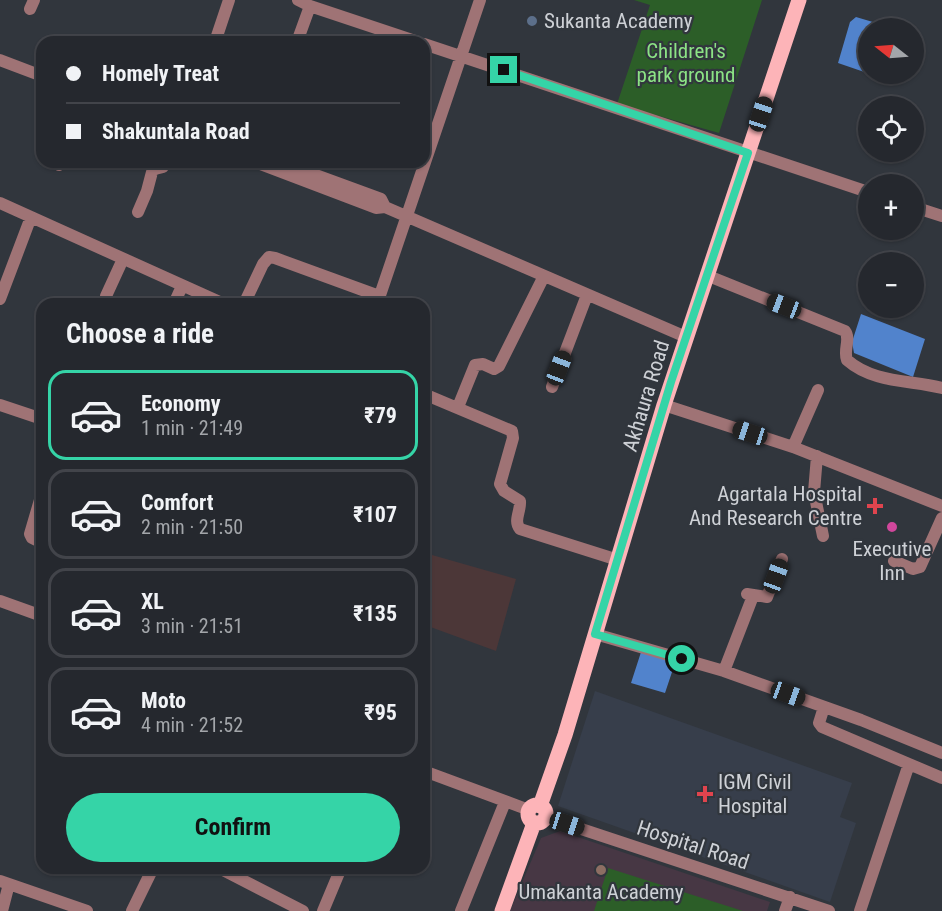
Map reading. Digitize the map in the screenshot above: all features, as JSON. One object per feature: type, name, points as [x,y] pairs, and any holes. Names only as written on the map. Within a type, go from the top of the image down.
[{"type":"main road","name":"Akhaura Road","points":[[502,911],[565,735],[664,405],[799,0]]},
{"type":"street","points":[[217,36],[229,0]]},
{"type":"street","points":[[298,0],[400,36]]},
{"type":"street","points":[[430,152],[480,0]]},
{"type":"street","points":[[299,36],[310,6]]},
{"type":"street","points":[[430,46],[858,189]]},
{"type":"street","points":[[0,60],[36,74]]},
{"type":"street","points":[[0,67],[36,80]]},
{"type":"street","points":[[138,212],[152,172],[159,168]]},
{"type":"street","points":[[271,168],[376,208],[385,207],[686,337]]},
{"type":"street","points":[[296,168],[381,200],[385,207]]},
{"type":"street","points":[[379,298],[425,168]]},
{"type":"street","points":[[0,203],[210,298]]},
{"type":"street","points":[[924,210],[942,216]]},
{"type":"street","points":[[0,299],[31,217]]},
{"type":"street","points":[[247,298],[263,264],[269,257],[373,298]]},
{"type":"street","points":[[106,298],[123,259]]},
{"type":"street","points":[[706,275],[845,331],[848,337],[845,352],[847,360],[867,371],[896,381],[915,382],[942,388]]},
{"type":"street","points":[[458,407],[475,365],[483,364],[496,369],[499,366],[544,276]]},
{"type":"street","points":[[177,298],[182,286]]},
{"type":"street","points":[[552,387],[587,295]]},
{"type":"street","points":[[793,447],[818,390]]},
{"type":"street","points":[[430,396],[509,429],[514,434],[500,484],[504,491],[520,501],[517,520],[520,529],[618,560]]},
{"type":"street","points":[[0,405],[36,417]]},
{"type":"street","points":[[664,405],[793,447],[942,506]]},
{"type":"street","points":[[817,456],[813,487],[822,536]]},
{"type":"street","points":[[36,514],[30,534],[36,540]]},
{"type":"street","points":[[894,561],[913,569],[921,567],[942,518]]},
{"type":"street","points":[[724,671],[750,595],[767,597],[782,559]]},
{"type":"street","points":[[0,601],[36,614]]},
{"type":"street","points":[[595,634],[724,671],[942,753]]},
{"type":"street","points":[[824,707],[819,718],[822,727],[942,778]]},
{"type":"street","points":[[860,911],[909,764]]},
{"type":"street","name":"Hospital Road","points":[[430,773],[537,814],[830,911]]},
{"type":"street","points":[[461,911],[505,802]]},
{"type":"street","points":[[132,911],[150,874]]},
{"type":"street","points":[[231,874],[303,911]]},
{"type":"street","points":[[323,911],[338,874]]},
{"type":"street","points":[[2,911],[5,883],[87,911]]},
{"type":"street","points":[[785,911],[790,897]]},
{"type":"shaded area","points":[[430,554],[516,579],[496,651],[430,627]]},
{"type":"shaded area","name":"IGM Civil Hospital","points":[[595,691],[852,783],[840,817],[856,823],[830,902],[558,806]]},
{"type":"shaded area","name":"Umakanta Academy","points":[[560,831],[770,902],[767,911],[510,911],[541,838]]},
{"type":"green space","name":"Children's park ground","points":[[634,0],[762,0],[719,133],[617,104],[650,5]]},
{"type":"green space","points":[[608,868],[743,911],[594,911]]},
{"type":"water","points":[[856,17],[859,18],[858,70],[838,63],[850,22]]},
{"type":"water","points":[[860,318],[871,318],[925,339],[913,377],[854,353],[852,342]]},
{"type":"water","points":[[642,649],[676,660],[665,693],[631,683]]},
{"type":"place","name":"Sukanta Academy","points":[[532,21]]},
{"type":"place","name":"Agartala Hospital And Research Centre","points":[[875,506]]},
{"type":"place","name":"Executive Inn","points":[[892,527]]},
{"type":"place","name":"IGM Civil Hospital","points":[[705,794]]},
{"type":"place","name":"Umakanta Academy","points":[[601,870]]},
{"type":"route","points":[[504,70],[748,153],[671,382],[595,634],[682,659]]}]
